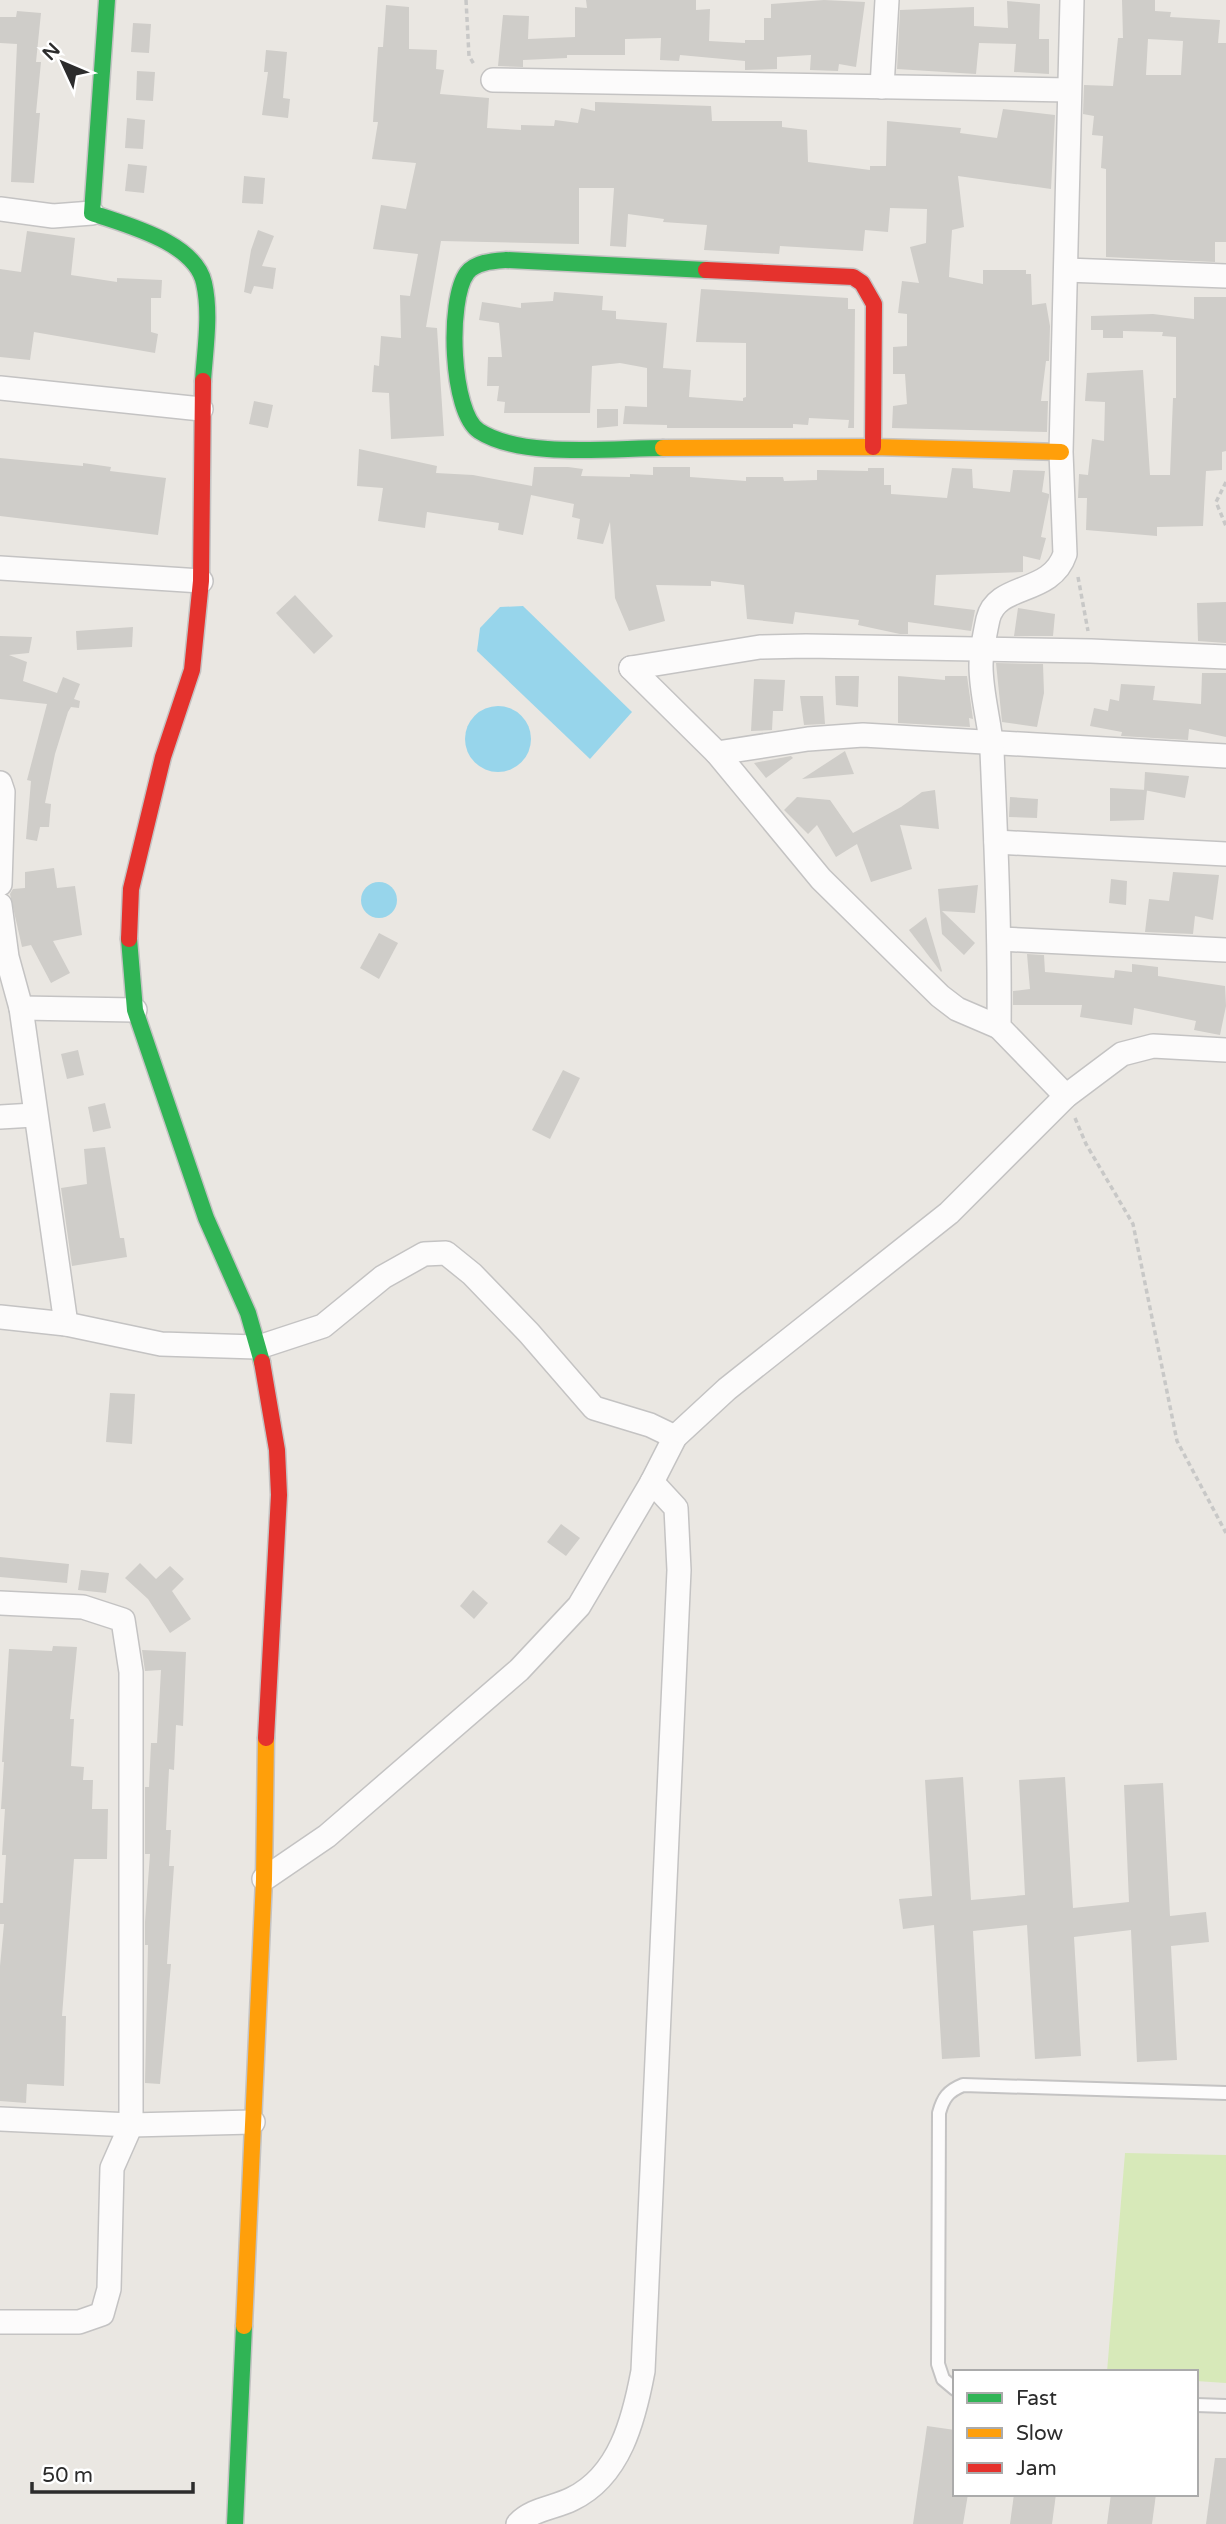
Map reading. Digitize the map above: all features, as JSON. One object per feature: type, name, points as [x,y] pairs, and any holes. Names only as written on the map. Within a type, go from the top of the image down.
[{"type":"street","points":[[92,212],[107,0]]},
{"type":"street","points":[[882,87],[887,0]]},
{"type":"street","points":[[999,1027],[1000,939],[996,842],[991,742],[981,666],[989,615],[1000,599],[1045,580],[1060,568],[1065,554],[1061,452],[1072,0]]},
{"type":"street","points":[[493,80],[1069,90]]},
{"type":"street","points":[[0,209],[53,216],[92,212],[162,238],[195,264],[204,281],[207,321],[201,409],[201,581],[192,670],[163,757],[131,889],[129,942],[135,1010],[206,1218],[248,1313],[259,1347],[277,1450],[279,1495],[265,1759],[264,1879],[235,2524]]},
{"type":"street","points":[[873,447],[874,304],[862,283],[853,277],[506,260],[485,262],[467,272],[458,289],[459,403],[470,425],[491,437],[524,448],[873,447],[1061,452]]},
{"type":"street","points":[[1066,270],[1226,276]]},
{"type":"street","points":[[0,388],[201,409]]},
{"type":"street","points":[[0,568],[201,581]]},
{"type":"street","points":[[1066,1096],[999,1027],[957,1009],[940,996],[821,879],[717,753],[631,668],[760,647],[1091,651],[1226,657]]},
{"type":"street","points":[[717,753],[808,739],[863,735],[1226,755]]},
{"type":"street","points":[[0,783],[3,792],[0,884]]},
{"type":"street","points":[[996,842],[1226,854]]},
{"type":"street","points":[[0,905],[3,956],[20,1008],[34,1115],[47,1175],[66,1325]]},
{"type":"street","points":[[1000,939],[1226,950]]},
{"type":"street","points":[[20,1008],[135,1010]]},
{"type":"street","points":[[264,1879],[327,1836],[519,1670],[579,1606],[652,1482],[675,1437],[727,1388],[949,1213],[1066,1096],[1122,1054],[1153,1046],[1226,1050]]},
{"type":"street","points":[[0,1117],[34,1115]]},
{"type":"street","points":[[0,1317],[66,1325],[162,1344],[259,1347],[323,1326],[383,1277],[424,1254],[446,1253],[472,1274],[529,1333],[594,1408],[650,1425],[675,1437]]},
{"type":"street","points":[[518,2524],[526,2516],[573,2499],[599,2480],[619,2451],[634,2417],[643,2371],[679,1570],[676,1508],[652,1482]]},
{"type":"street","points":[[0,1603],[83,1607],[123,1620],[131,1672],[131,2125],[112,2168],[109,2288],[102,2314],[79,2322],[0,2322]]},
{"type":"street","points":[[0,2119],[131,2125],[253,2122]]},
{"type":"lane","points":[[953,2387],[943,2379],[938,2364],[939,2113],[943,2099],[951,2090],[963,2085],[1226,2093]]},
{"type":"lane","points":[[1198,2405],[1226,2406]]},
{"type":"path","points":[[466,0],[469,57],[478,70],[493,80]]},
{"type":"path","points":[[1226,482],[1216,502],[1226,526]]},
{"type":"path","points":[[1065,554],[1081,583],[1091,651]]},
{"type":"path","points":[[1066,1096],[1086,1144],[1133,1224],[1177,1441],[1226,1532]]},
{"type":"green space","points":[[1125,2153],[1226,2155],[1226,2383],[1198,2381],[1198,2370],[1107,2370]]},
{"type":"water","points":[[523,606],[632,712],[590,759],[477,651],[480,628],[500,607]]},
{"type":"water","points":[[498,706],[521,716],[531,739],[521,762],[498,772],[475,762],[465,739],[475,716]]},
{"type":"water","points":[[379,882],[392,887],[397,900],[392,913],[379,918],[366,913],[361,900],[366,887]]},
{"type":"building","points":[[586,0],[696,0],[696,10],[710,9],[709,41],[745,43],[745,40],[764,40],[764,18],[771,18],[771,4],[824,0],[865,2],[856,67],[839,64],[838,71],[810,70],[811,55],[777,57],[777,69],[745,70],[745,61],[680,55],[679,61],[660,60],[661,38],[625,39],[625,55],[567,55],[567,58],[523,60],[523,67],[498,66],[503,15],[529,16],[528,39],[575,37],[575,7],[587,8]]},
{"type":"building","points":[[1122,0],[1155,0],[1155,11],[1171,12],[1170,17],[1220,20],[1218,43],[1226,43],[1226,242],[1215,242],[1215,262],[1106,257],[1106,169],[1101,168],[1103,136],[1092,135],[1094,116],[1083,114],[1084,85],[1113,86],[1118,38],[1123,38]],"holes":[[[1148,39],[1183,41],[1181,75],[1146,75]]]},
{"type":"building","points":[[1007,1],[1040,4],[1039,39],[1049,39],[1049,74],[1014,72],[1016,44],[979,43],[976,74],[897,69],[900,10],[974,7],[974,26],[1008,28]]},
{"type":"building","points":[[386,5],[409,7],[409,49],[437,50],[436,69],[444,70],[440,94],[489,98],[487,128],[521,130],[521,125],[554,126],[555,120],[578,123],[581,108],[595,111],[595,102],[711,106],[712,121],[782,121],[782,127],[807,130],[808,162],[870,170],[870,166],[886,166],[887,121],[961,128],[960,133],[997,138],[1003,109],[1055,115],[1051,189],[958,176],[964,227],[952,230],[949,277],[983,284],[983,270],[1026,270],[1026,274],[1031,274],[1032,305],[1046,303],[1050,326],[1049,361],[1046,361],[1041,401],[1048,401],[1047,432],[892,428],[893,406],[907,404],[905,374],[893,374],[893,347],[907,346],[907,314],[898,313],[902,281],[919,283],[910,247],[926,243],[927,209],[890,208],[888,232],[865,230],[863,251],[780,246],[779,254],[704,250],[707,225],[663,222],[664,219],[628,214],[626,247],[610,246],[614,188],[579,188],[579,244],[441,241],[426,327],[437,328],[444,436],[391,439],[389,393],[372,392],[374,365],[379,366],[381,336],[401,338],[400,295],[410,296],[418,254],[373,249],[381,205],[406,209],[416,163],[372,159],[378,122],[373,122],[378,47],[383,47]]},
{"type":"building","points":[[17,11],[41,13],[36,62],[41,62],[36,113],[40,113],[34,183],[11,182],[17,44],[0,43],[0,17],[16,17]]},
{"type":"building","points":[[133,23],[151,24],[149,53],[131,52]]},
{"type":"building","points":[[266,50],[287,52],[283,98],[290,99],[288,118],[262,115],[268,72],[264,72]]},
{"type":"building","points":[[137,71],[155,72],[153,101],[136,100]]},
{"type":"building","points":[[127,118],[145,120],[143,149],[125,148]]},
{"type":"building","points":[[128,164],[147,166],[144,193],[125,191]]},
{"type":"building","points":[[244,176],[265,178],[263,204],[242,203]]},
{"type":"building","points":[[258,230],[274,236],[262,266],[276,268],[273,289],[254,286],[251,294],[244,292],[251,250]]},
{"type":"building","points":[[27,231],[75,238],[71,275],[117,282],[117,278],[162,280],[161,298],[151,298],[151,332],[158,334],[155,353],[34,332],[30,360],[0,357],[0,269],[21,272]]},
{"type":"building","points":[[701,289],[848,298],[848,309],[855,309],[854,428],[848,428],[849,420],[809,418],[808,425],[793,424],[793,428],[667,428],[667,425],[623,424],[625,406],[647,407],[647,368],[620,363],[592,366],[590,413],[504,413],[505,402],[497,401],[499,386],[487,386],[488,357],[502,357],[499,323],[479,320],[482,302],[521,308],[521,303],[553,301],[554,292],[603,296],[602,310],[616,311],[616,319],[667,323],[663,368],[691,370],[689,397],[743,401],[746,397],[746,343],[696,342]]},
{"type":"building","points":[[1194,297],[1226,297],[1226,451],[1222,452],[1222,470],[1206,471],[1203,526],[1157,527],[1157,536],[1086,530],[1087,498],[1078,498],[1079,474],[1088,475],[1092,439],[1104,441],[1105,402],[1085,401],[1087,373],[1143,370],[1150,475],[1170,475],[1173,398],[1176,398],[1176,337],[1162,336],[1163,332],[1123,331],[1123,338],[1103,338],[1103,330],[1091,330],[1091,316],[1153,314],[1194,319]]},
{"type":"building","points":[[254,401],[273,405],[268,428],[249,424]]},
{"type":"building","points":[[597,409],[618,409],[618,426],[597,428]]},
{"type":"building","points":[[359,449],[437,466],[436,473],[473,475],[532,486],[534,467],[583,469],[581,476],[630,477],[630,474],[653,475],[653,467],[690,467],[690,477],[746,481],[746,477],[783,477],[784,481],[817,480],[817,470],[868,471],[868,468],[884,468],[884,485],[891,485],[891,494],[947,498],[952,468],[972,469],[973,488],[1010,492],[1013,470],[1045,471],[1042,492],[1049,494],[1049,497],[1041,537],[1046,538],[1040,560],[1023,556],[1023,572],[936,575],[934,605],[975,610],[971,631],[908,622],[908,634],[900,634],[858,625],[859,620],[795,612],[793,624],[747,619],[744,585],[711,581],[711,586],[656,585],[665,621],[629,631],[615,598],[610,522],[603,544],[577,539],[580,519],[572,517],[574,504],[531,495],[523,535],[498,530],[499,523],[427,512],[425,528],[378,521],[383,488],[357,486]]},
{"type":"building","points":[[0,458],[83,466],[83,463],[111,467],[110,471],[166,478],[158,535],[0,516]]},
{"type":"building","points":[[295,595],[333,636],[314,654],[276,613]]},
{"type":"building","points":[[1226,602],[1226,643],[1198,641],[1197,603]]},
{"type":"building","points":[[1018,608],[1055,614],[1053,636],[1014,636]]},
{"type":"building","points":[[133,627],[132,647],[77,650],[76,631]]},
{"type":"building","points":[[0,636],[32,637],[29,653],[9,655],[27,662],[23,681],[57,693],[63,677],[80,684],[74,699],[80,701],[79,708],[71,707],[68,712],[55,754],[45,803],[51,804],[49,827],[40,827],[37,841],[26,839],[31,781],[27,780],[47,704],[0,699]]},
{"type":"building","points":[[996,663],[1043,664],[1044,693],[1037,727],[1002,722]]},
{"type":"building","points":[[1202,673],[1226,673],[1226,737],[1189,729],[1188,740],[1121,736],[1122,732],[1090,726],[1094,708],[1108,711],[1110,699],[1119,701],[1121,684],[1155,686],[1153,700],[1201,704]]},
{"type":"building","points":[[835,676],[859,676],[858,707],[836,705]]},
{"type":"building","points":[[898,676],[945,680],[945,676],[967,676],[973,719],[969,718],[970,727],[898,723]]},
{"type":"building","points":[[754,679],[785,680],[783,711],[773,711],[772,730],[751,731]]},
{"type":"building","points":[[800,696],[823,696],[825,724],[804,725]]},
{"type":"building","points":[[845,751],[854,774],[802,779]]},
{"type":"building","points":[[791,756],[793,758],[766,778],[754,763]]},
{"type":"building","points":[[1145,772],[1189,776],[1185,798],[1144,790]]},
{"type":"building","points":[[1110,788],[1147,790],[1144,820],[1110,821]]},
{"type":"building","points":[[935,790],[939,829],[900,825],[912,869],[871,882],[857,844],[836,857],[817,825],[808,834],[784,810],[797,797],[830,800],[853,833],[901,807],[922,792]]},
{"type":"building","points":[[1010,797],[1038,799],[1037,818],[1009,817]]},
{"type":"building","points":[[54,868],[57,888],[75,886],[82,935],[53,941],[70,973],[51,983],[31,945],[22,947],[10,894],[13,889],[25,888],[25,872]]},
{"type":"building","points":[[1173,872],[1219,875],[1213,920],[1195,916],[1193,934],[1145,932],[1149,899],[1169,901]]},
{"type":"building","points":[[1111,879],[1127,881],[1126,905],[1109,903]]},
{"type":"building","points":[[978,885],[975,913],[942,911],[975,943],[964,955],[942,934],[938,889]]},
{"type":"building","points":[[926,917],[942,971],[941,972],[909,930]]},
{"type":"building","points":[[379,933],[398,943],[379,979],[360,968]]},
{"type":"building","points":[[1027,954],[1044,955],[1045,972],[1114,978],[1115,970],[1132,972],[1132,964],[1158,967],[1158,976],[1225,986],[1226,1006],[1220,1035],[1194,1030],[1196,1021],[1134,1008],[1132,1025],[1080,1017],[1082,1005],[1013,1005],[1013,991],[1030,989]]},
{"type":"building","points":[[78,1050],[84,1075],[67,1079],[61,1054]]},
{"type":"building","points":[[563,1070],[580,1078],[550,1139],[532,1130]]},
{"type":"building","points":[[105,1103],[111,1128],[93,1132],[88,1107]]},
{"type":"building","points":[[105,1147],[120,1238],[124,1238],[127,1257],[72,1266],[61,1188],[87,1184],[84,1149]]},
{"type":"building","points":[[110,1393],[135,1394],[132,1444],[106,1442]]},
{"type":"building","points":[[561,1524],[580,1538],[566,1556],[547,1542]]},
{"type":"building","points":[[0,1557],[69,1564],[67,1583],[0,1577]]},
{"type":"building","points":[[140,1563],[156,1579],[170,1566],[184,1579],[172,1591],[191,1619],[170,1633],[148,1599],[125,1578]]},
{"type":"building","points":[[81,1570],[109,1573],[106,1593],[78,1590]]},
{"type":"building","points":[[473,1590],[488,1603],[474,1619],[460,1606]]},
{"type":"building","points":[[53,1646],[77,1647],[70,1719],[74,1719],[71,1766],[84,1767],[83,1780],[93,1780],[92,1809],[108,1809],[107,1859],[74,1859],[62,2016],[66,2016],[64,2086],[27,2084],[26,2103],[0,2101],[0,1966],[4,1924],[0,1924],[0,1903],[3,1903],[6,1855],[2,1855],[5,1809],[1,1809],[9,1649],[52,1651]]},
{"type":"building","points":[[142,1650],[186,1652],[183,1726],[176,1725],[174,1770],[169,1769],[166,1830],[171,1830],[169,1866],[174,1866],[167,1964],[171,1964],[160,2084],[145,2083],[148,1945],[145,1945],[145,1922],[150,1854],[145,1854],[145,1787],[149,1787],[151,1743],[157,1743],[161,1670],[145,1671]]},
{"type":"building","points":[[963,1777],[971,1900],[1025,1895],[1019,1780],[1065,1777],[1073,1908],[1129,1902],[1124,1785],[1163,1783],[1170,1916],[1206,1912],[1209,1942],[1171,1946],[1177,2060],[1137,2062],[1131,1930],[1074,1937],[1081,2056],[1035,2059],[1027,1925],[973,1931],[980,2057],[942,2059],[934,1925],[903,1929],[899,1899],[932,1896],[925,1780]]},
{"type":"building","points":[[927,2426],[953,2430],[953,2496],[968,2496],[963,2524],[913,2524]]},
{"type":"building","points":[[1215,2458],[1226,2458],[1226,2524],[1206,2524]]},
{"type":"building","points":[[1014,2496],[1056,2496],[1052,2524],[1010,2524]]},
{"type":"building","points":[[1111,2496],[1156,2496],[1152,2524],[1107,2524]]},
{"type":"traffic: fast","points":[[107,0],[92,213],[157,237],[187,256],[198,269],[204,283],[207,307],[203,381]]},
{"type":"traffic: fast","points":[[663,448],[543,449],[497,440],[479,431],[462,403],[458,380],[455,330],[461,287],[470,269],[485,263],[506,260],[706,270]]},
{"type":"traffic: fast","points":[[129,939],[135,1010],[206,1218],[248,1313],[262,1362]]},
{"type":"traffic: fast","points":[[235,2524],[244,2326]]},
{"type":"traffic: slow","points":[[663,448],[873,447],[1061,452]]},
{"type":"traffic: slow","points":[[244,2326],[264,1879],[266,1738]]},
{"type":"traffic: jam","points":[[706,270],[853,277],[862,283],[874,304],[873,447]]},
{"type":"traffic: jam","points":[[129,939],[131,889],[163,757],[192,670],[201,581],[203,381]]},
{"type":"traffic: jam","points":[[262,1362],[277,1450],[279,1495],[266,1738]]}]
